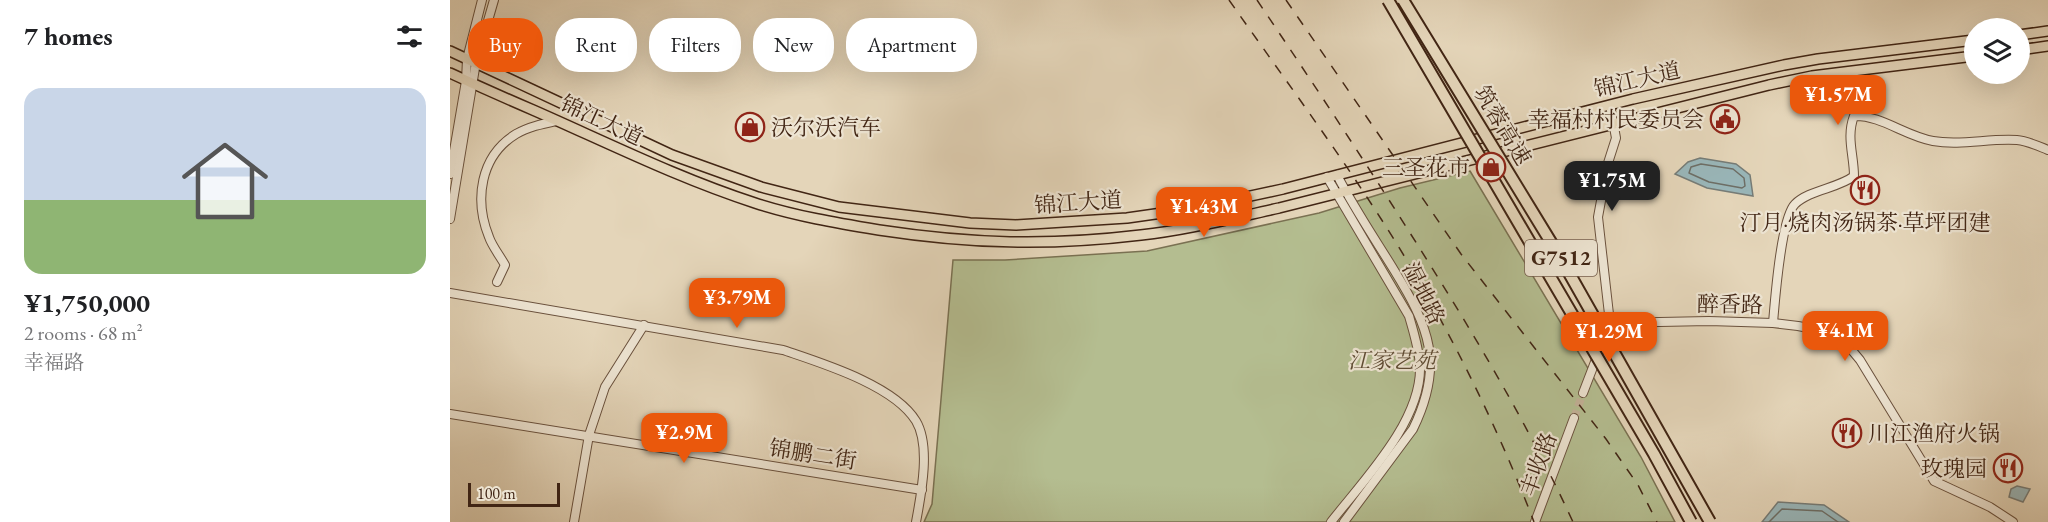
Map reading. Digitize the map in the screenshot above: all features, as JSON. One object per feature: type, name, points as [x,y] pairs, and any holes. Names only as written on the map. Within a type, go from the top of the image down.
[{"type":"highway","name":"筑蓉高速","points":[[1388,0],[1648,443],[1691,522]]},
{"type":"highway","name":"筑蓉高速","points":[[1403,0],[1560,257],[1710,522]]},
{"type":"main road","points":[[2030,33],[2048,31]]},
{"type":"main road","name":"锦江大道","points":[[496,72],[672,155],[761,187],[839,207],[970,223],[1016,225],[1127,218],[1190,209],[1332,176],[1610,105],[1818,59],[1964,41]]},
{"type":"main road","points":[[2030,48],[2048,46]]},
{"type":"main road","name":"锦江大道","points":[[450,51],[468,58]]},
{"type":"main road","name":"锦江大道","points":[[450,73],[653,165],[757,204],[820,220],[855,226],[968,241],[1029,243],[1069,242],[1143,235],[1211,223],[1812,76],[1964,57]]},
{"type":"street","points":[[479,18],[482,0]]},
{"type":"street","points":[[487,18],[494,0]]},
{"type":"street","points":[[450,219],[471,72]]},
{"type":"street","points":[[450,174],[470,83]]},
{"type":"street","points":[[1583,393],[1610,323],[1598,217],[1608,163],[1616,138],[1610,105]]},
{"type":"street","points":[[1773,323],[1779,262],[1789,214],[1796,203],[1833,185],[1846,183],[1854,176],[1854,162],[1849,138],[1854,116],[1867,115],[1899,130],[1930,140],[1958,143],[2016,140],[2048,150]]},
{"type":"street","points":[[497,282],[505,265],[489,238],[484,222],[480,202],[484,173],[495,154],[515,135],[556,121]]},
{"type":"street","name":"湿地路","points":[[1331,522],[1396,437],[1409,415],[1415,397],[1420,367],[1416,337],[1409,316],[1332,176]]},
{"type":"street","name":"湿地路","points":[[1340,191],[1417,307],[1430,352],[1428,389],[1420,416],[1404,442],[1344,522]]},
{"type":"street","points":[[450,293],[783,350],[824,364],[876,388],[897,400],[916,422],[923,446],[922,490],[916,522]]},
{"type":"street","name":"醉香路","points":[[1610,323],[1709,321],[1773,323],[1824,331],[1850,348],[1934,481],[1990,507],[2013,522]]},
{"type":"street","points":[[574,522],[589,435],[605,387],[644,326]]},
{"type":"street","name":"锦鹏二街","points":[[450,414],[922,490]]},
{"type":"street","name":"丰收路","points":[[1535,522],[1574,418]]},
{"type":"street","points":[[1366,477],[1373,483]]},
{"type":"green space","name":"江家艺苑","points":[[1470,171],[1641,457],[1675,522],[924,522],[932,504],[953,260],[1005,260],[1147,251],[1319,213],[1400,188]]},
{"type":"water","points":[[1700,158],[1736,164],[1750,175],[1753,196],[1707,188],[1675,174],[1688,162]]},
{"type":"water","points":[[2017,486],[2030,489],[2023,502],[2009,497],[2011,489]]},
{"type":"water","points":[[1778,502],[1824,505],[1849,522],[1762,522]]},
{"type":"tunnel","points":[[1574,418],[1583,393]]},
{"type":"railway","points":[[1229,0],[1344,163],[1409,264],[1477,390],[1534,522]]},
{"type":"railway","points":[[1257,0],[1406,227],[1466,324],[1522,421],[1573,522]]},
{"type":"railway","points":[[1286,0],[1461,254],[1606,439],[1638,485],[1657,522]]},
{"type":"place","name":"幸福村村民委员会","points":[[1725,119]]},
{"type":"place","name":"沃尔沃汽车","points":[[750,127]]},
{"type":"place","name":"三圣花市","points":[[1491,167]]},
{"type":"place","name":"汀月·烧肉汤锅茶·草坪团建","points":[[1865,190]]},
{"type":"place","name":"川江渔府火锅","points":[[1847,433]]},
{"type":"place","name":"玫瑰园","points":[[2008,468]]}]
